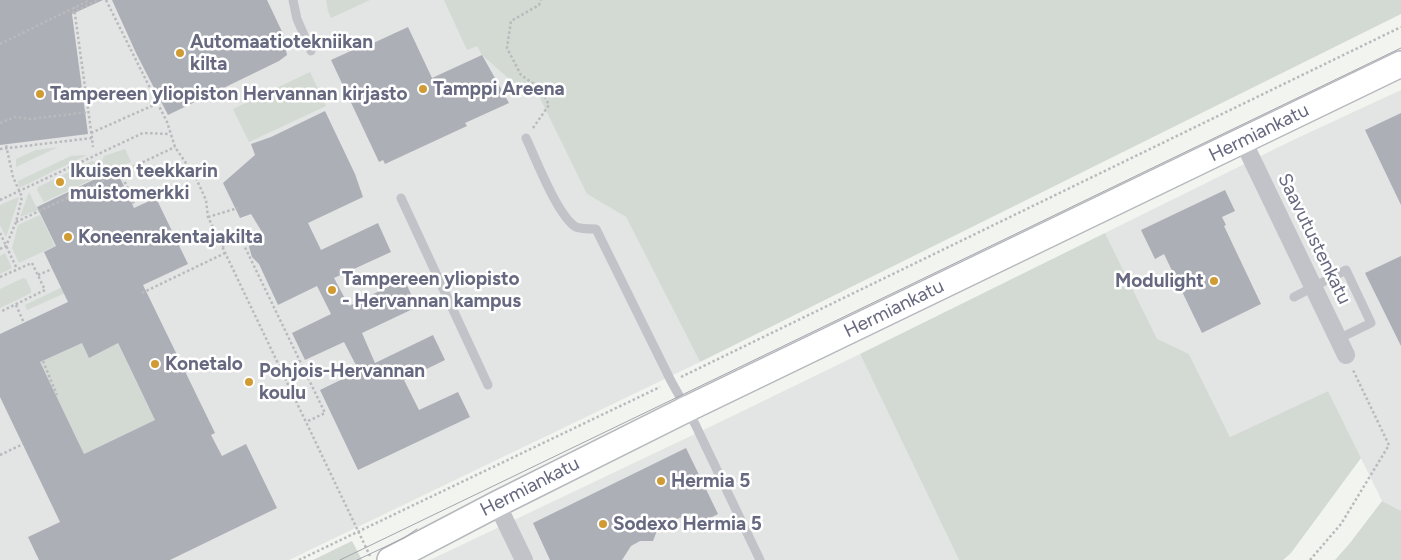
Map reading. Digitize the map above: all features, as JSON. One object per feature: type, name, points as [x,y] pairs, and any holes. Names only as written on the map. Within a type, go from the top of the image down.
[{"type":"street","name":"Hermiankatu","points":[[390,560],[687,409],[1401,64]]},
{"type":"street","name":"Saavutustenkatu","points":[[1243,142],[1346,355]]},
{"type":"street","points":[[497,504],[524,560]]},
{"type":"lane","points":[[293,0],[296,19],[311,51]]},
{"type":"lane","points":[[526,138],[566,218],[577,227],[596,229],[687,409],[760,560]]},
{"type":"lane","points":[[401,198],[488,385]]},
{"type":"lane","points":[[1294,297],[1346,270],[1371,323],[1338,339]]},
{"type":"path","points":[[0,44],[90,0]]},
{"type":"path","points":[[72,13],[98,0]]},
{"type":"path","points":[[106,0],[134,54],[156,104],[167,122],[175,148],[196,178],[206,200],[208,218],[371,560]]},
{"type":"path","points":[[526,138],[549,104],[541,89],[521,75],[507,48],[511,21],[539,5],[541,0]]},
{"type":"path","points":[[74,7],[79,55],[93,147]]},
{"type":"path","points":[[300,560],[1401,27]]},
{"type":"path","points":[[342,34],[349,51]]},
{"type":"path","points":[[91,133],[156,104]]},
{"type":"path","points":[[0,123],[15,117],[31,119],[88,112]]},
{"type":"path","points":[[0,200],[143,133],[170,134]]},
{"type":"path","points":[[0,149],[6,146],[92,138]]},
{"type":"path","points":[[0,249],[6,246],[16,222],[22,197],[8,158],[6,146]]},
{"type":"path","points":[[16,222],[175,148]]},
{"type":"path","points":[[120,173],[133,198],[141,195],[142,198],[132,203]]},
{"type":"path","points":[[208,218],[238,208]]},
{"type":"path","points":[[0,233],[17,269]]},
{"type":"path","points":[[222,247],[241,239],[325,414],[305,423]]},
{"type":"path","points":[[142,293],[225,253]]},
{"type":"path","points":[[0,277],[32,262],[46,290],[0,312]]},
{"type":"path","points":[[38,275],[52,269]]},
{"type":"path","points":[[16,305],[24,323]]},
{"type":"path","points":[[1310,560],[1341,524],[1389,445],[1346,355]]},
{"type":"path","points":[[43,361],[57,395]]},
{"type":"path","points":[[0,454],[22,444]]},
{"type":"shaded area","name":"Tampereen yliopisto - Hervannan kampus","points":[[0,0],[750,0],[587,194],[626,217],[700,362],[289,560],[0,560]]},
{"type":"shaded area","points":[[326,0],[370,0],[331,18]]},
{"type":"shaded area","points":[[444,0],[1401,0],[1401,14],[700,362],[626,217],[587,194],[540,98],[513,82],[482,55],[477,46],[467,50]]},
{"type":"shaded area","points":[[310,72],[326,106],[249,142],[233,109]]},
{"type":"shaded area","points":[[1401,90],[1401,511],[1382,501],[1328,391],[1230,437],[1189,354],[1157,340],[1105,233],[1291,141]]},
{"type":"shaded area","points":[[58,147],[16,167],[16,159],[36,150]]},
{"type":"shaded area","points":[[125,149],[131,162],[108,172],[104,169],[102,161],[104,156]]},
{"type":"shaded area","points":[[87,155],[19,188],[18,181],[71,156]]},
{"type":"shaded area","points":[[92,161],[95,162],[101,175],[44,202],[37,190],[38,187]]},
{"type":"shaded area","points":[[29,192],[38,210],[20,217]]},
{"type":"shaded area","points":[[18,197],[6,237],[0,225],[0,205]]},
{"type":"shaded area","points":[[40,215],[55,246],[19,263],[12,248],[18,225]]},
{"type":"shaded area","points":[[1105,233],[1157,339],[1189,354],[1230,437],[1328,391],[1361,458],[1291,553],[1283,560],[959,560],[860,354]]},
{"type":"shaded area","points":[[5,253],[12,268],[0,274],[0,256]]},
{"type":"shaded area","points":[[23,278],[26,279],[31,293],[0,308],[0,289]]},
{"type":"shaded area","points":[[71,283],[74,289],[27,310],[25,305]]},
{"type":"shaded area","points":[[119,325],[118,344],[148,406],[164,416],[77,457],[79,443],[47,377],[32,366]]},
{"type":"shaded area","points":[[860,354],[959,560],[430,560],[716,424]]},
{"type":"shaded area","points":[[1382,501],[1401,511],[1401,560],[1335,560],[1350,543]]},
{"type":"shaded area","points":[[352,541],[362,560],[313,560]]},
{"type":"building","points":[[0,0],[103,0],[72,14],[88,134],[0,145]]},
{"type":"building","points":[[112,0],[267,0],[286,40],[284,42],[287,55],[279,61],[168,115],[136,53]]},
{"type":"building","name":"Tamppi Areena","points":[[408,27],[432,78],[482,55],[509,103],[465,123],[467,126],[385,164],[383,160],[379,162],[331,60],[355,49],[356,51]]},
{"type":"building","points":[[325,111],[355,174],[363,197],[308,223],[321,250],[378,223],[391,252],[334,278],[349,306],[404,279],[417,307],[362,333],[375,363],[433,335],[445,360],[404,380],[419,410],[458,392],[470,417],[358,470],[320,390],[359,371],[344,342],[305,360],[292,333],[331,314],[317,286],[278,305],[259,264],[252,257],[249,247],[250,241],[262,232],[251,214],[240,218],[223,183],[255,155],[251,144],[271,137]]},
{"type":"building","points":[[1401,113],[1401,205],[1365,130]]},
{"type":"building","name":"Konetalo","points":[[116,169],[134,208],[156,198],[188,264],[143,285],[215,433],[211,435],[222,456],[246,444],[277,508],[170,560],[39,560],[28,537],[60,522],[0,397],[0,334],[68,302],[44,252],[56,246],[37,207]],"holes":[[[82,343],[89,358],[118,343],[155,420],[84,454],[40,362]]]},
{"type":"building","name":"Modulight","points":[[1225,190],[1235,211],[1222,217],[1226,225],[1224,226],[1261,304],[1202,333],[1164,254],[1155,259],[1141,230]]},
{"type":"building","points":[[1401,256],[1401,346],[1365,273]]},
{"type":"building","name":"Hermia 5","points":[[686,448],[718,514],[696,525],[690,513],[658,528],[653,541],[640,541],[631,546],[622,560],[550,560],[533,523]]},
{"type":"tram line","points":[[340,560],[1401,48]]},
{"type":"tram line","points":[[357,560],[404,538],[417,529]]},
{"type":"place","name":"Automaatiotekniikan kilta","points":[[180,53]]},
{"type":"place","name":"Tamppi Areena","points":[[423,89]]},
{"type":"place","name":"Tampereen yliopiston Hervannan kirjasto","points":[[40,94]]},
{"type":"place","name":"Ikuisen teekkarin muistomerkki","points":[[60,182]]},
{"type":"place","name":"Koneenrakentajakilta","points":[[68,237]]},
{"type":"place","name":"Modulight","points":[[1214,281]]},
{"type":"place","name":"Tampereen yliopisto - Hervannan kampus","points":[[332,290]]},
{"type":"place","name":"Konetalo","points":[[155,364]]},
{"type":"place","name":"Pohjois-Hervannan koulu","points":[[249,382]]},
{"type":"place","name":"Hermia 5","points":[[661,481]]},
{"type":"place","name":"Sodexo Hermia 5","points":[[603,524]]}]
